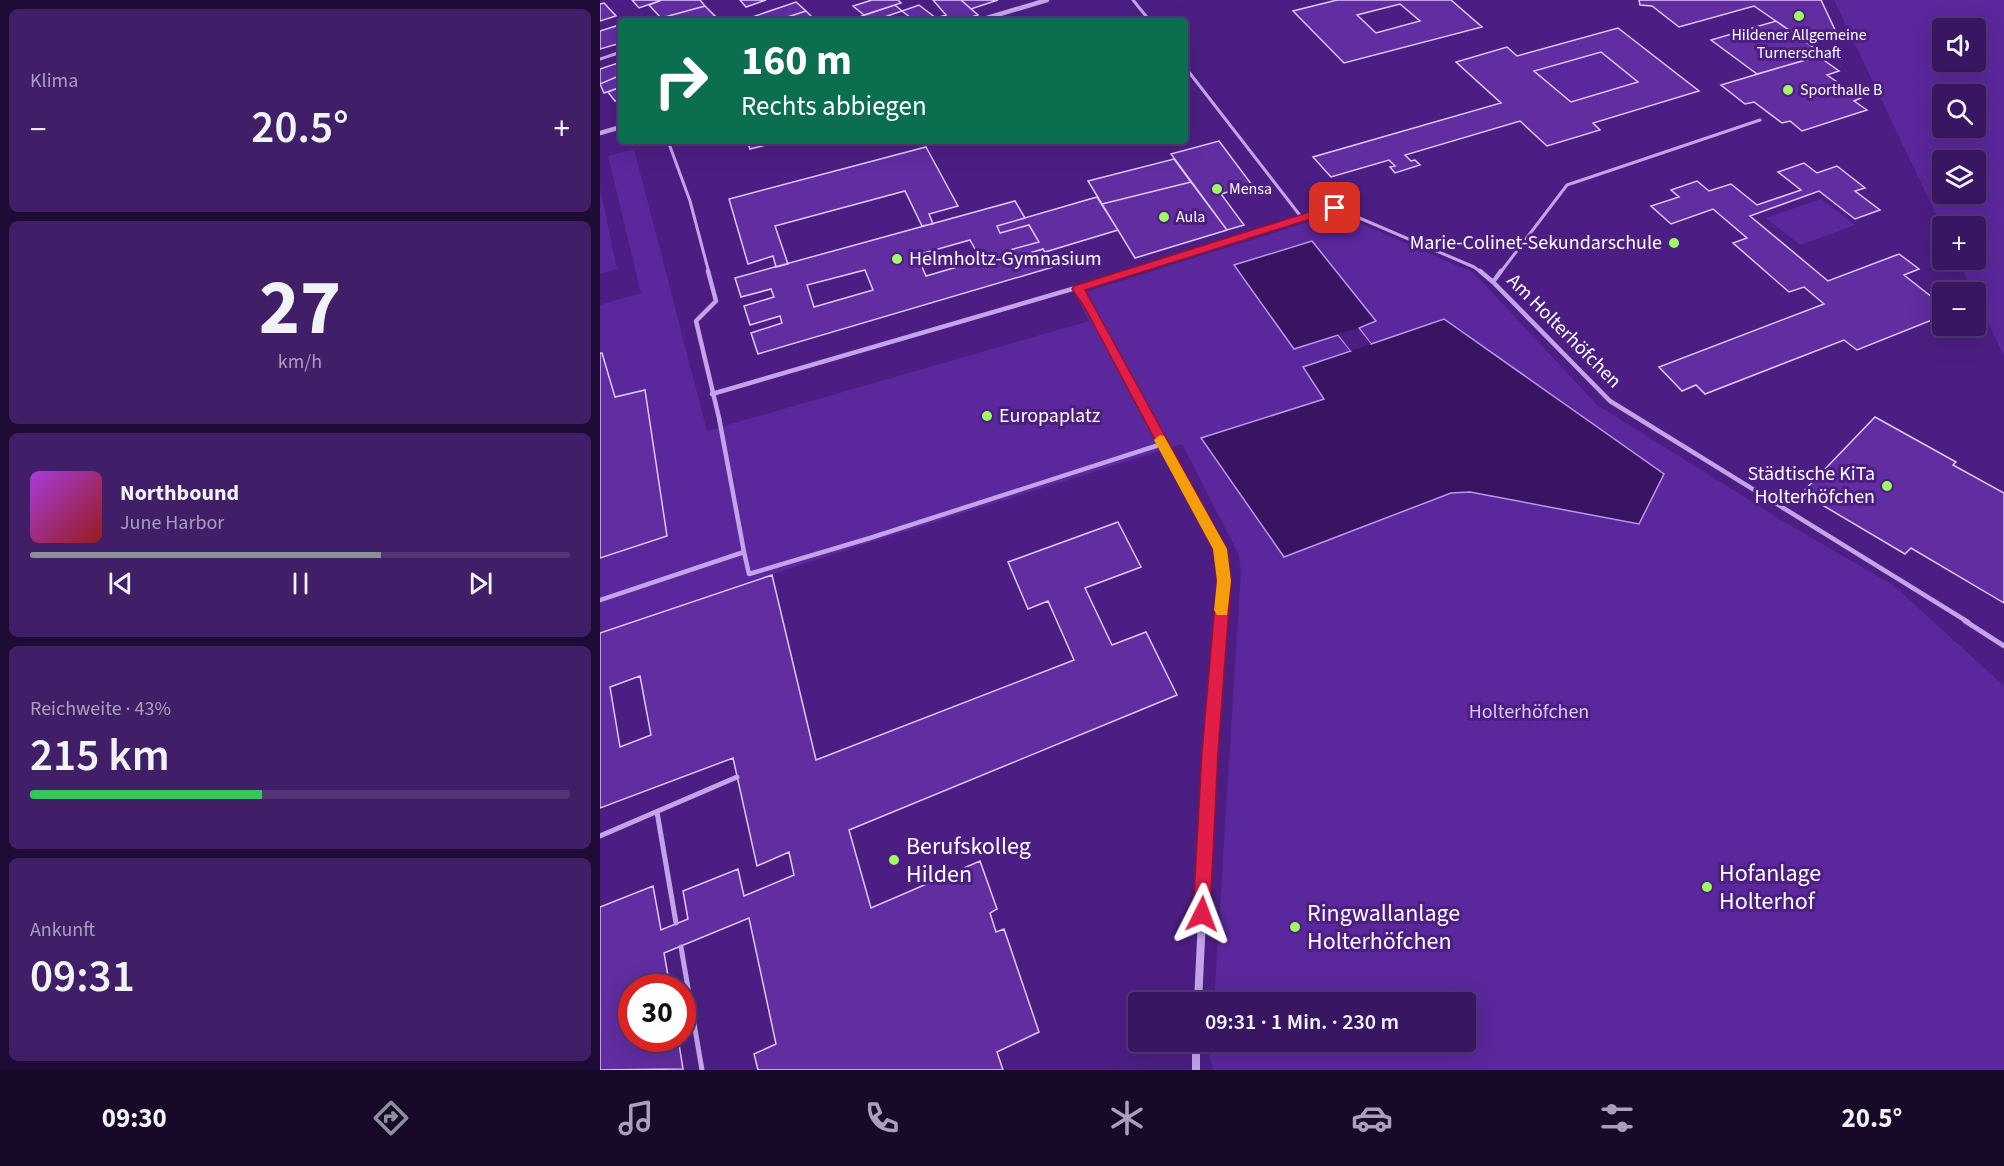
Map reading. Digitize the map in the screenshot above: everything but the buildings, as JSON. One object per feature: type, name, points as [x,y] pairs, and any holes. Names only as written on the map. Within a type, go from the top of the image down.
[{"type":"street","points":[[987,18],[1047,0]]},
{"type":"street","points":[[600,133],[618,128]]},
{"type":"street","points":[[1198,992],[1210,752],[1224,581]]},
{"type":"street","points":[[1196,1052],[1196,1070]]},
{"type":"lane","points":[[1134,0],[1148,18]]},
{"type":"lane","points":[[600,59],[618,53]]},
{"type":"lane","points":[[1188,71],[1302,218]]},
{"type":"lane","points":[[1493,282],[1567,185],[1760,120]]},
{"type":"lane","points":[[669,144],[690,201],[716,301],[696,321],[719,418],[749,574],[1162,444]]},
{"type":"lane","name":"Am Holterhöfchen","points":[[712,394],[1078,289],[1335,208],[1474,267],[1493,282],[1610,401],[1916,588],[2004,646]]},
{"type":"lane","points":[[1078,289],[1220,549],[1224,581]]},
{"type":"lane","points":[[600,600],[744,552]]},
{"type":"lane","points":[[600,836],[737,777]]},
{"type":"lane","points":[[657,812],[676,923]]},
{"type":"lane","points":[[681,947],[702,1070]]},
{"type":"green space","points":[[1834,0],[2004,0],[2004,356],[1986,318],[1986,282],[1969,282],[1963,270],[1986,270],[1986,216],[1937,216]]},
{"type":"green space","points":[[1601,52],[1638,82],[1571,102],[1534,71]]},
{"type":"green space","name":"Holterhöfchen","points":[[634,149],[707,431],[1089,321],[1076,295],[1337,213],[1474,273],[1597,405],[1783,521],[1893,585],[2004,686],[2004,1070],[1213,1070],[1210,1052],[1476,1052],[1476,992],[1215,992],[1241,570],[1238,553],[1182,444],[809,562],[600,633],[600,305],[641,293],[608,156]]},
{"type":"green space","points":[[600,188],[617,269],[600,274]]},
{"type":"green space","points":[[1821,199],[1855,225],[1800,245],[1766,218]]},
{"type":"shaded area","points":[[1312,241],[1376,321],[1359,328],[1371,344],[1444,319],[1664,474],[1639,524],[1470,492],[1451,493],[1284,557],[1201,438],[1324,399],[1303,367],[1351,351],[1338,335],[1294,349],[1234,265]]},
{"type":"pier","points":[[1358,328],[1371,344],[1351,351],[1338,334]]},
{"type":"slow traffic","points":[[1160,440],[1220,549],[1224,581],[1222,610]]},
{"type":"place","name":"Hildener Allgemeine Turnerschaft","points":[[1799,16]]},
{"type":"place","name":"Sporthalle B","points":[[1788,90]]},
{"type":"place","name":"Mensa","points":[[1217,189]]},
{"type":"place","name":"Aula","points":[[1164,217]]},
{"type":"place","name":"Marie-Colinet-Sekundarschule","points":[[1674,243]]},
{"type":"place","name":"Helmholtz-Gymnasium","points":[[897,259]]},
{"type":"place","name":"Europaplatz","points":[[987,416]]},
{"type":"place","name":"Städtische KiTa Holterhöfchen","points":[[1887,486]]},
{"type":"place","name":"Berufskolleg Hilden","points":[[894,860]]},
{"type":"place","name":"Hofanlage Holterhof","points":[[1707,887]]},
{"type":"place","name":"Ringwallanlage Holterhöfchen","points":[[1295,927]]},
{"type":"route","points":[[1202,914],[1210,752],[1224,581],[1220,549],[1078,289],[1335,208]]}]
